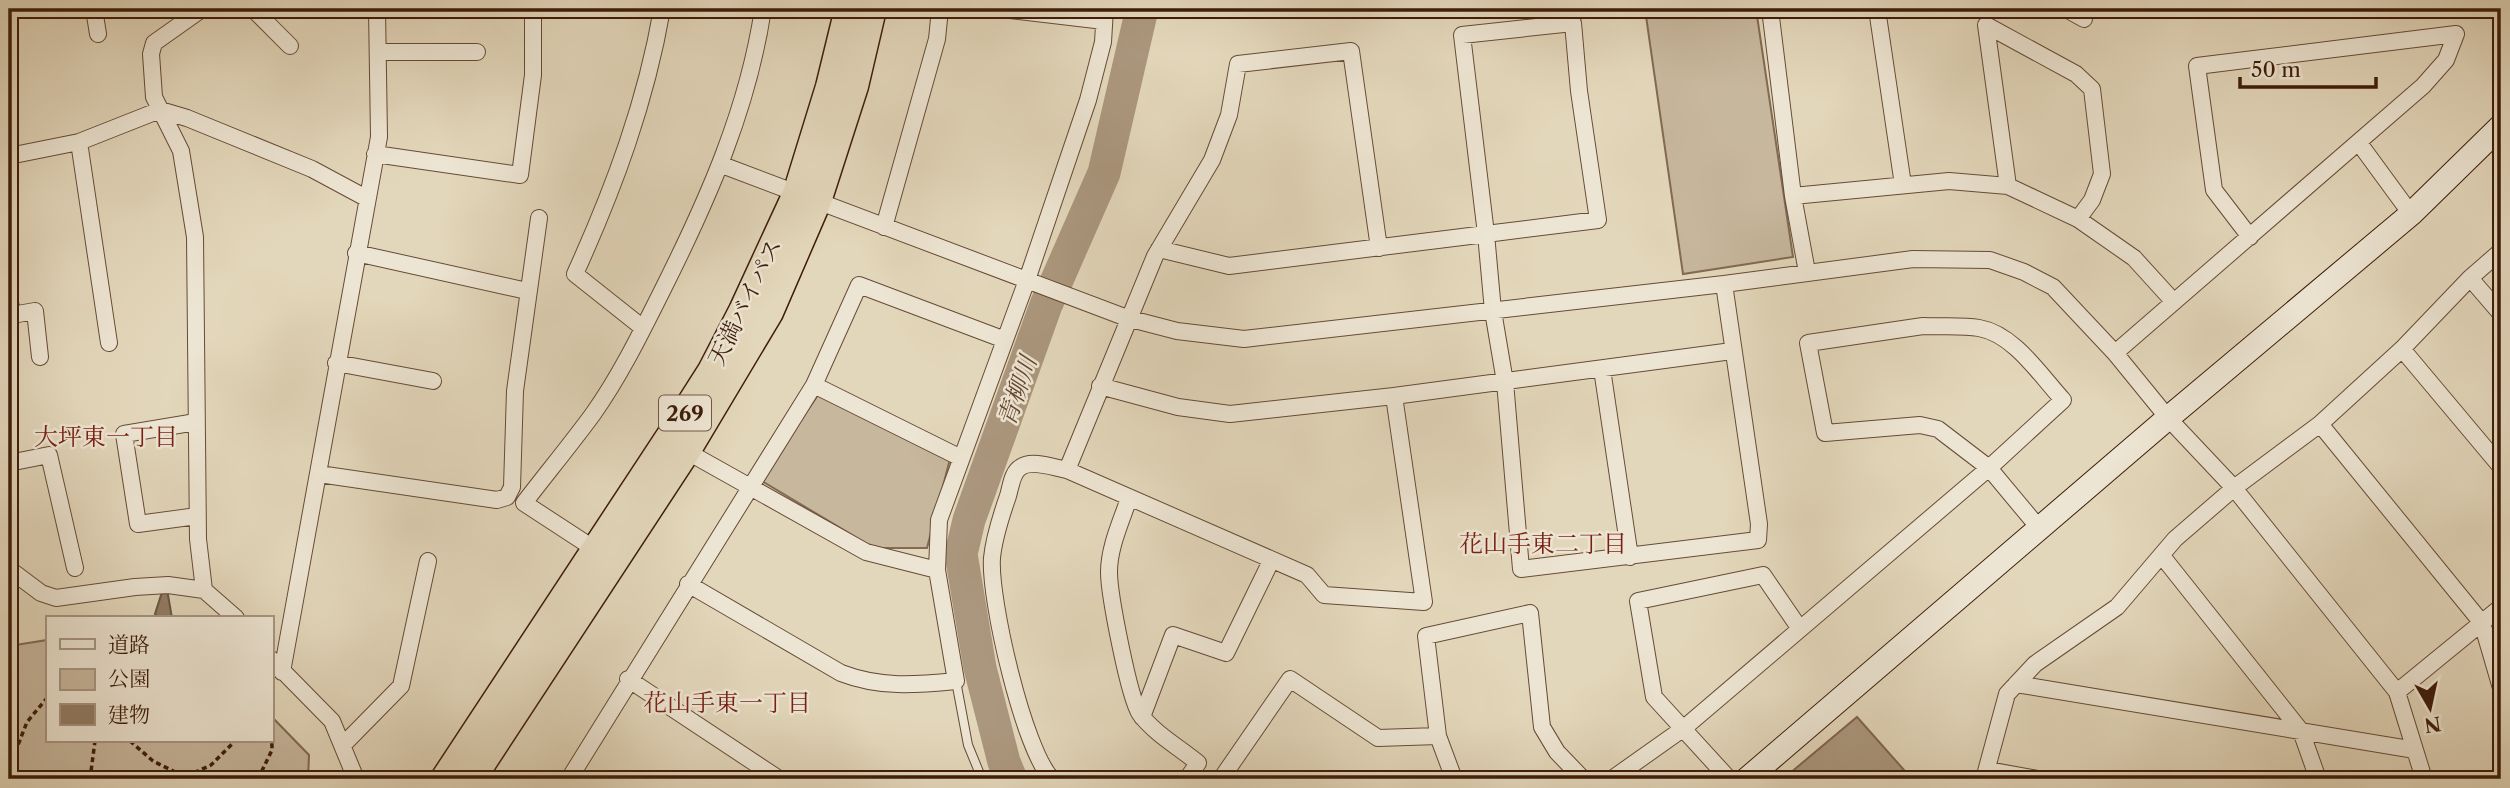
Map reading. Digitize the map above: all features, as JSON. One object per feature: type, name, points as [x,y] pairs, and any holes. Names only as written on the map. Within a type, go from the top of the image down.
[{"type":"highway","name":"天満バイパス","points":[[445,779],[712,371],[807,197],[849,9]]},
{"type":"highway","name":"天満バイパス","points":[[471,779],[686,451],[769,312],[807,197],[854,86],[872,9]]},
{"type":"street","points":[[94,9],[98,34]]},
{"type":"street","points":[[202,9],[154,43],[151,54],[152,83],[160,110],[181,151],[195,237],[197,516],[204,590]]},
{"type":"street","points":[[253,9],[290,46]]},
{"type":"street","points":[[356,779],[344,744],[332,721],[276,666],[319,474],[336,363],[379,136],[380,52],[377,9]]},
{"type":"street","points":[[375,153],[520,175],[533,75],[533,9]]},
{"type":"street","points":[[643,328],[575,274],[619,172],[653,59],[662,9]]},
{"type":"street","points":[[596,550],[524,503],[594,412],[643,328],[722,165],[758,38],[763,9]]},
{"type":"street","points":[[884,227],[937,39],[940,9]]},
{"type":"street","points":[[688,584],[841,673],[862,681],[898,686],[956,681],[937,570],[939,520],[1027,281],[1095,76],[1105,15],[1002,9]]},
{"type":"street","points":[[1770,9],[1793,196],[1807,272]]},
{"type":"street","points":[[1877,9],[1903,185]]},
{"type":"street","points":[[2066,9],[2084,19],[2083,9]]},
{"type":"street","points":[[1159,249],[1229,266],[1379,248],[1486,234],[1598,220],[1579,91],[1573,23],[1462,35],[1486,234],[1493,311],[1505,382],[1521,569],[1758,540],[1759,524],[1724,284]]},
{"type":"street","points":[[2008,186],[1986,25],[2076,74],[2092,89],[2102,174],[2092,200],[2078,219]]},
{"type":"street","points":[[2115,353],[2250,237],[2423,86],[2446,60],[2456,34],[2196,66],[2214,190],[2250,237]]},
{"type":"street","points":[[1068,470],[1127,318],[1159,249],[1212,160],[1229,115],[1238,64],[1351,51],[1379,248]]},
{"type":"street","points":[[380,52],[477,52]]},
{"type":"street","points":[[9,156],[79,142],[160,110],[187,118],[312,169],[366,198]]},
{"type":"street","points":[[1747,779],[2168,418],[2411,214],[2501,127]]},
{"type":"street","points":[[79,142],[109,344]]},
{"type":"street","points":[[2358,143],[2411,214]]},
{"type":"street","points":[[722,165],[1127,318],[1177,331],[1244,339],[1724,284],[1913,259],[1990,260],[2024,272],[2053,287],[2115,353],[2168,418],[2234,488],[2397,692],[2424,779]]},
{"type":"street","points":[[1793,196],[1949,181],[2008,186],[2078,219],[2134,258],[2174,302]]},
{"type":"street","points":[[319,474],[497,499],[507,497],[512,487],[515,391],[539,218]]},
{"type":"street","points":[[2038,779],[1986,774],[2007,694],[2035,664],[2117,607],[2175,539],[2234,488],[2320,425],[2501,251]]},
{"type":"street","points":[[356,253],[527,291]]},
{"type":"street","points":[[2470,278],[2501,314]]},
{"type":"street","points":[[569,779],[628,679],[814,385],[859,285],[1005,340]]},
{"type":"street","points":[[9,295],[12,315],[35,311],[40,358]]},
{"type":"street","points":[[1612,779],[1684,728],[1989,468],[2063,400],[2012,345],[1997,334],[1979,328],[1923,326],[1808,343],[1825,433],[1920,425],[1938,429],[1989,468],[2039,528]]},
{"type":"street","points":[[2402,349],[2501,467]]},
{"type":"street","points":[[1100,386],[1178,407],[1230,414],[1394,396],[1732,351]]},
{"type":"street","points":[[336,363],[433,381]]},
{"type":"street","points":[[1602,369],[1630,556]]},
{"type":"street","points":[[814,385],[961,458]]},
{"type":"street","points":[[1052,779],[1023,721],[1005,649],[992,560],[1000,521],[1016,471],[1023,465],[1032,463],[1068,470],[1307,575],[1324,595],[1424,602],[1394,396]]},
{"type":"street","points":[[196,422],[124,434],[138,524],[197,516]]},
{"type":"street","points":[[2320,425],[2482,623],[2501,688]]},
{"type":"street","points":[[686,451],[866,552],[937,570]]},
{"type":"street","points":[[9,463],[49,455],[75,568]]},
{"type":"street","points":[[1129,499],[1111,554],[1109,573],[1133,703],[1142,717],[1198,763],[1186,779]]},
{"type":"street","points":[[2162,556],[2301,731],[2318,779]]},
{"type":"street","points":[[344,744],[401,686],[428,561]]},
{"type":"street","points":[[1142,717],[1173,635],[1226,653],[1271,561]]},
{"type":"street","points":[[9,569],[41,593],[56,598],[146,587],[204,590],[234,616]]},
{"type":"street","points":[[1729,779],[1654,697],[1638,601],[1763,575],[1800,629]]},
{"type":"street","points":[[2397,692],[2501,607]]},
{"type":"street","points":[[1454,779],[1438,736],[1426,636],[1530,613],[1542,727],[1557,752],[1583,779]]},
{"type":"street","points":[[628,679],[779,779]]},
{"type":"street","points":[[1221,779],[1290,679],[1378,738],[1438,736]]},
{"type":"street","points":[[2016,684],[2415,750]]},
{"type":"lane","points":[[956,681],[968,745],[982,779]]},
{"type":"path","points":[[9,768],[27,722],[46,699]]},
{"type":"path","points":[[89,779],[95,742]]},
{"type":"path","points":[[131,742],[153,761],[185,777],[211,765],[234,742]]},
{"type":"path","points":[[258,779],[272,750],[272,742]]},
{"type":"green space","points":[[1645,9],[1756,9],[1793,257],[1683,274]]},
{"type":"green space","points":[[818,395],[950,459],[927,548],[874,548],[760,480]]},
{"type":"green space","points":[[46,640],[46,742],[273,742],[273,718],[309,755],[308,779],[9,779],[9,646]]},
{"type":"shaded area","points":[[1857,717],[1912,779],[1783,779]]},
{"type":"building","points":[[163,589],[167,589],[172,616],[155,614]]},
{"type":"waterway","name":"青柳川","points":[[1011,779],[1004,762],[980,668],[961,554],[969,520],[1046,305],[1104,173],[1142,9]]},
{"type":"district","name":"大坪東一丁目","points":[[106,436]]},
{"type":"district","name":"花山手東二丁目","points":[[1543,543]]},
{"type":"district","name":"花山手東一丁目","points":[[727,702]]}]
